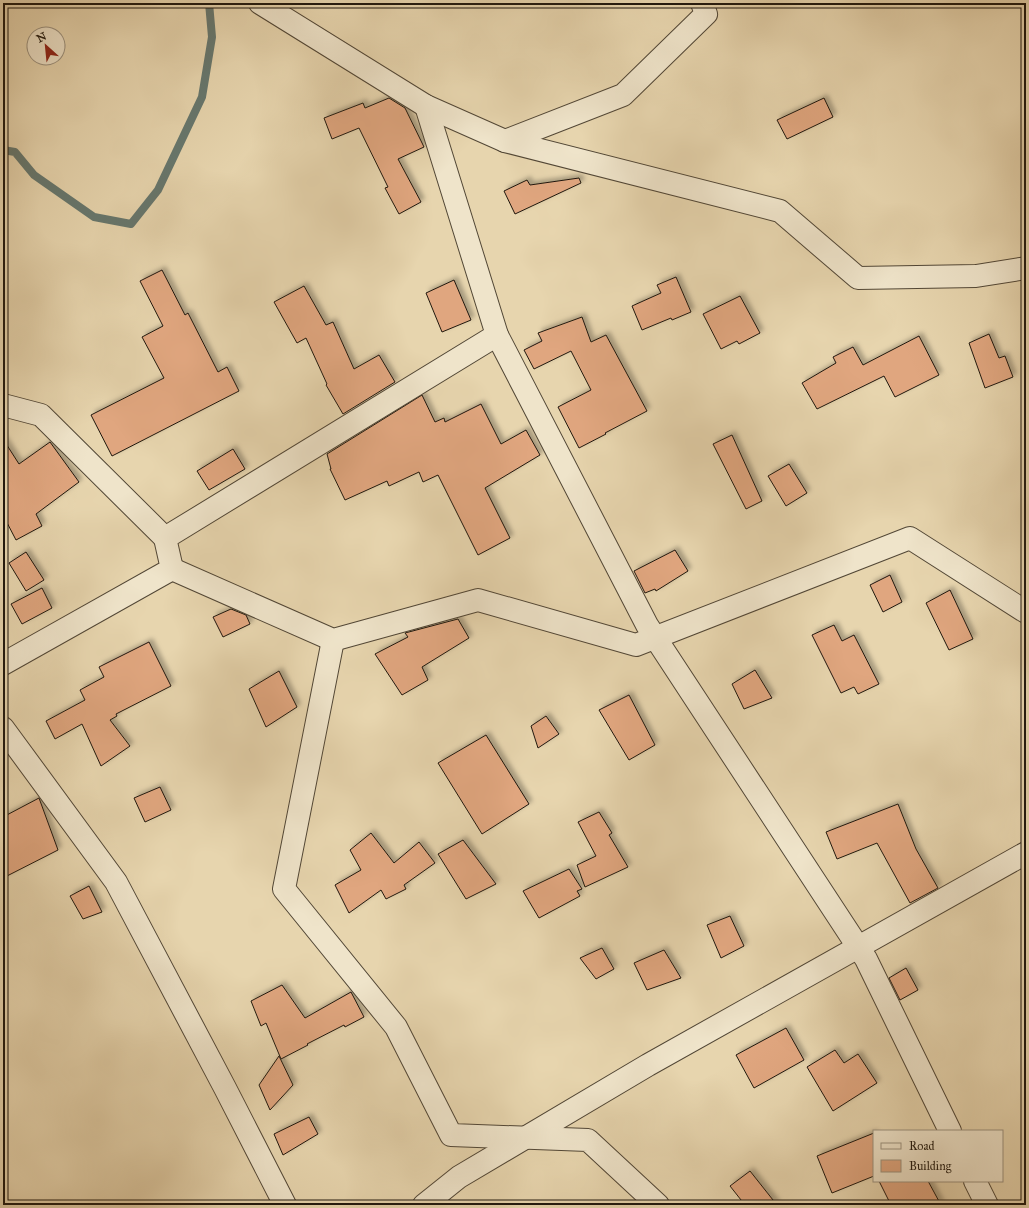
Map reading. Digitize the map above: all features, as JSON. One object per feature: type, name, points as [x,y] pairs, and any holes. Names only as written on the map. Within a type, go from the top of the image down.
[{"type":"street","points":[[260,3],[426,106],[505,141],[780,211],[858,278],[976,276],[1026,268]]},
{"type":"street","points":[[505,141],[623,95],[706,14],[702,3]]},
{"type":"street","points":[[426,106],[497,334],[640,611],[655,637],[866,959],[950,1130]]},
{"type":"street","points":[[165,538],[497,334]]},
{"type":"street","points":[[3,405],[41,415],[165,538],[172,569]]},
{"type":"street","points":[[172,569],[333,640],[478,600],[636,645],[910,538],[1026,612]]},
{"type":"street","points":[[3,664],[172,569]]},
{"type":"street","points":[[333,640],[284,889],[396,1027],[451,1135],[588,1140],[658,1205]]},
{"type":"street","points":[[3,728],[116,882],[285,1205]]},
{"type":"street","points":[[424,1205],[459,1177],[648,1065],[1026,853]]},
{"type":"street","points":[[976,1182],[987,1205]]},
{"type":"building","points":[[389,98],[405,108],[424,147],[398,159],[421,202],[399,214],[385,188],[388,187],[359,128],[332,139],[324,118],[363,103],[365,108]]},
{"type":"building","points":[[824,98],[833,117],[787,139],[777,120]]},
{"type":"building","points":[[579,178],[581,183],[515,214],[504,191],[527,180],[530,185]]},
{"type":"building","points":[[162,270],[185,315],[188,313],[218,372],[227,367],[239,391],[112,456],[91,415],[164,378],[142,337],[163,326],[140,281]]},
{"type":"building","points":[[676,277],[691,312],[672,320],[671,318],[642,330],[632,306],[661,293],[657,285]]},
{"type":"building","points":[[454,280],[471,320],[442,332],[426,293]]},
{"type":"building","points":[[304,286],[326,325],[333,322],[354,369],[379,355],[395,382],[343,414],[326,385],[327,384],[306,338],[297,343],[274,302]]},
{"type":"building","points":[[740,296],[760,333],[739,344],[737,341],[721,349],[703,314]]},
{"type":"building","points":[[582,317],[591,342],[606,335],[647,411],[579,448],[558,407],[591,390],[571,351],[534,369],[524,350],[542,341],[538,333]]},
{"type":"building","points":[[989,334],[999,358],[1005,356],[1013,377],[985,388],[969,343]]},
{"type":"building","points":[[919,336],[939,375],[895,397],[884,376],[817,409],[802,383],[836,363],[833,357],[853,347],[863,365]]},
{"type":"building","points":[[422,395],[435,422],[444,418],[445,422],[481,404],[501,444],[526,430],[540,455],[485,488],[510,538],[478,555],[438,475],[423,482],[419,472],[389,486],[387,481],[345,500],[330,469],[327,454]]},
{"type":"building","points":[[732,435],[762,501],[746,509],[713,444]]},
{"type":"building","points":[[3,439],[19,464],[50,442],[79,482],[36,514],[42,526],[16,540],[3,515]]},
{"type":"building","points":[[233,449],[245,469],[209,490],[197,471]]},
{"type":"building","points":[[789,464],[807,493],[786,506],[768,476]]},
{"type":"building","points":[[675,550],[688,571],[656,591],[655,589],[645,593],[634,571]]},
{"type":"building","points":[[26,552],[44,580],[26,591],[9,563]]},
{"type":"building","points":[[890,575],[902,602],[883,612],[870,585]]},
{"type":"building","points":[[42,588],[52,608],[22,624],[11,604]]},
{"type":"building","points":[[950,590],[973,639],[949,650],[926,603]]},
{"type":"building","points":[[231,609],[246,615],[250,624],[223,637],[213,617]]},
{"type":"building","points":[[458,619],[469,638],[422,667],[428,680],[402,695],[375,654],[408,637],[405,633]]},
{"type":"building","points":[[834,625],[842,641],[854,635],[879,684],[858,694],[854,687],[841,693],[812,635]]},
{"type":"building","points":[[149,642],[171,686],[116,714],[117,716],[110,720],[130,746],[101,766],[82,724],[55,739],[46,721],[85,700],[80,690],[104,677],[99,667]]},
{"type":"building","points":[[755,670],[772,698],[744,709],[732,684]]},
{"type":"building","points":[[279,671],[297,707],[266,727],[249,689]]},
{"type":"building","points":[[629,695],[655,745],[629,760],[599,710]]},
{"type":"building","points":[[546,716],[559,734],[538,748],[531,726]]},
{"type":"building","points":[[486,735],[529,804],[482,834],[438,763]]},
{"type":"building","points":[[160,787],[171,810],[145,822],[134,798]]},
{"type":"building","points":[[39,798],[58,850],[3,878],[3,817]]},
{"type":"building","points":[[898,804],[916,849],[938,888],[910,903],[877,843],[837,859],[826,832]]},
{"type":"building","points":[[599,812],[612,833],[609,835],[628,867],[585,887],[577,865],[596,856],[578,822]]},
{"type":"building","points":[[371,833],[394,863],[419,842],[435,863],[404,885],[406,889],[386,899],[381,890],[349,913],[335,885],[361,870],[350,850]]},
{"type":"building","points":[[463,840],[496,884],[466,899],[438,854]]},
{"type":"building","points":[[569,869],[582,889],[577,891],[580,896],[539,918],[523,891]]},
{"type":"building","points":[[89,886],[102,912],[83,919],[70,896]]},
{"type":"building","points":[[730,916],[744,946],[721,958],[707,925]]},
{"type":"building","points":[[602,948],[614,969],[596,979],[580,958]]},
{"type":"building","points":[[664,950],[681,978],[647,990],[634,963]]},
{"type":"building","points":[[906,968],[918,990],[900,1000],[889,978]]},
{"type":"building","points":[[282,985],[305,1018],[351,992],[364,1017],[345,1027],[344,1025],[281,1059],[266,1023],[261,1026],[251,1001]]},
{"type":"building","points":[[786,1028],[804,1060],[754,1088],[736,1055]]},
{"type":"building","points":[[835,1050],[844,1063],[858,1054],[877,1083],[833,1111],[807,1067]]},
{"type":"building","points":[[279,1056],[293,1085],[270,1110],[259,1085]]},
{"type":"building","points":[[309,1117],[318,1134],[283,1155],[274,1134]]},
{"type":"building","points":[[873,1133],[873,1176],[832,1193],[817,1156]]},
{"type":"building","points":[[750,1171],[777,1205],[745,1205],[730,1186]]},
{"type":"building","points":[[880,1182],[929,1182],[941,1205],[891,1205]]},
{"type":"waterway","points":[[3,150],[15,152],[34,175],[94,217],[131,224],[158,190],[202,97],[212,37],[209,3]]}]
